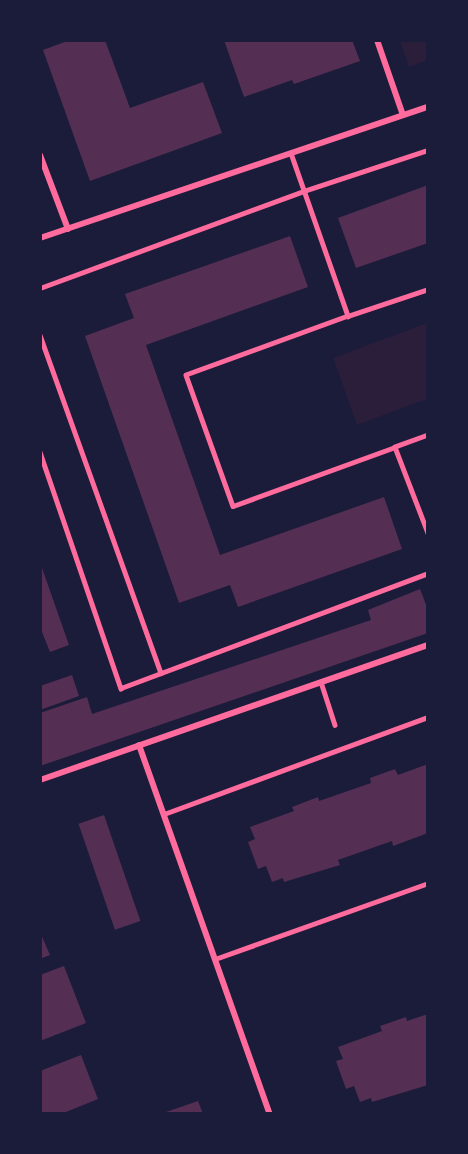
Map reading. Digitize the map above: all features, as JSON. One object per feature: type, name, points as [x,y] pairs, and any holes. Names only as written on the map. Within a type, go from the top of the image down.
[{"type":"street","points":[[377,40],[403,115]]},
{"type":"street","points":[[40,238],[428,107]]},
{"type":"street","points":[[40,155],[68,229]]},
{"type":"street","points":[[40,780],[428,645]]},
{"type":"street","points":[[139,745],[270,1113]]},
{"type":"lane","points":[[40,288],[304,191],[428,150]]},
{"type":"lane","points":[[291,153],[348,316]]},
{"type":"lane","points":[[428,289],[186,375],[233,506],[428,435]]},
{"type":"lane","points":[[40,335],[161,673]]},
{"type":"lane","points":[[395,447],[428,533]]},
{"type":"lane","points":[[40,452],[121,688],[428,573]]},
{"type":"lane","points":[[321,682],[335,725]]},
{"type":"lane","points":[[164,814],[428,717]]},
{"type":"lane","points":[[215,959],[428,883]]},
{"type":"shaded area","points":[[400,41],[427,41],[427,60],[409,67]]},
{"type":"shaded area","points":[[427,323],[427,399],[357,425],[333,358]]},
{"type":"building","points":[[70,40],[105,40],[130,108],[203,82],[222,133],[90,181],[43,50]]},
{"type":"building","points":[[224,40],[352,40],[360,61],[294,84],[292,80],[244,97]]},
{"type":"building","points":[[428,185],[428,243],[356,268],[338,218]]},
{"type":"building","points":[[290,236],[308,287],[146,345],[220,555],[384,497],[402,549],[238,607],[230,585],[179,603],[85,336],[134,318],[125,294]]},
{"type":"building","points":[[41,565],[69,645],[50,652],[40,627]]},
{"type":"building","points":[[420,589],[428,610],[428,633],[40,766],[40,713],[87,697],[92,714],[371,620],[368,610]]},
{"type":"building","points":[[72,675],[79,696],[40,710],[40,686]]},
{"type":"building","points":[[428,764],[428,833],[393,846],[392,841],[338,860],[340,865],[284,882],[283,878],[272,882],[266,866],[258,869],[248,842],[255,839],[250,827],[294,811],[292,807],[318,797],[319,801],[371,783],[370,778],[395,769],[398,775]]},
{"type":"building","points":[[104,815],[140,921],[115,930],[78,824]]},
{"type":"building","points":[[40,932],[50,955],[40,959]]},
{"type":"building","points":[[64,966],[86,1023],[40,1041],[40,975]]},
{"type":"building","points":[[428,1014],[428,1085],[372,1102],[371,1098],[360,1102],[354,1086],[346,1089],[336,1061],[343,1059],[338,1047],[382,1031],[380,1026],[406,1017],[407,1021]]},
{"type":"building","points":[[81,1055],[98,1099],[61,1114],[43,1114],[40,1106],[40,1071]]},
{"type":"building","points":[[198,1101],[203,1114],[163,1114],[163,1113]]}]
